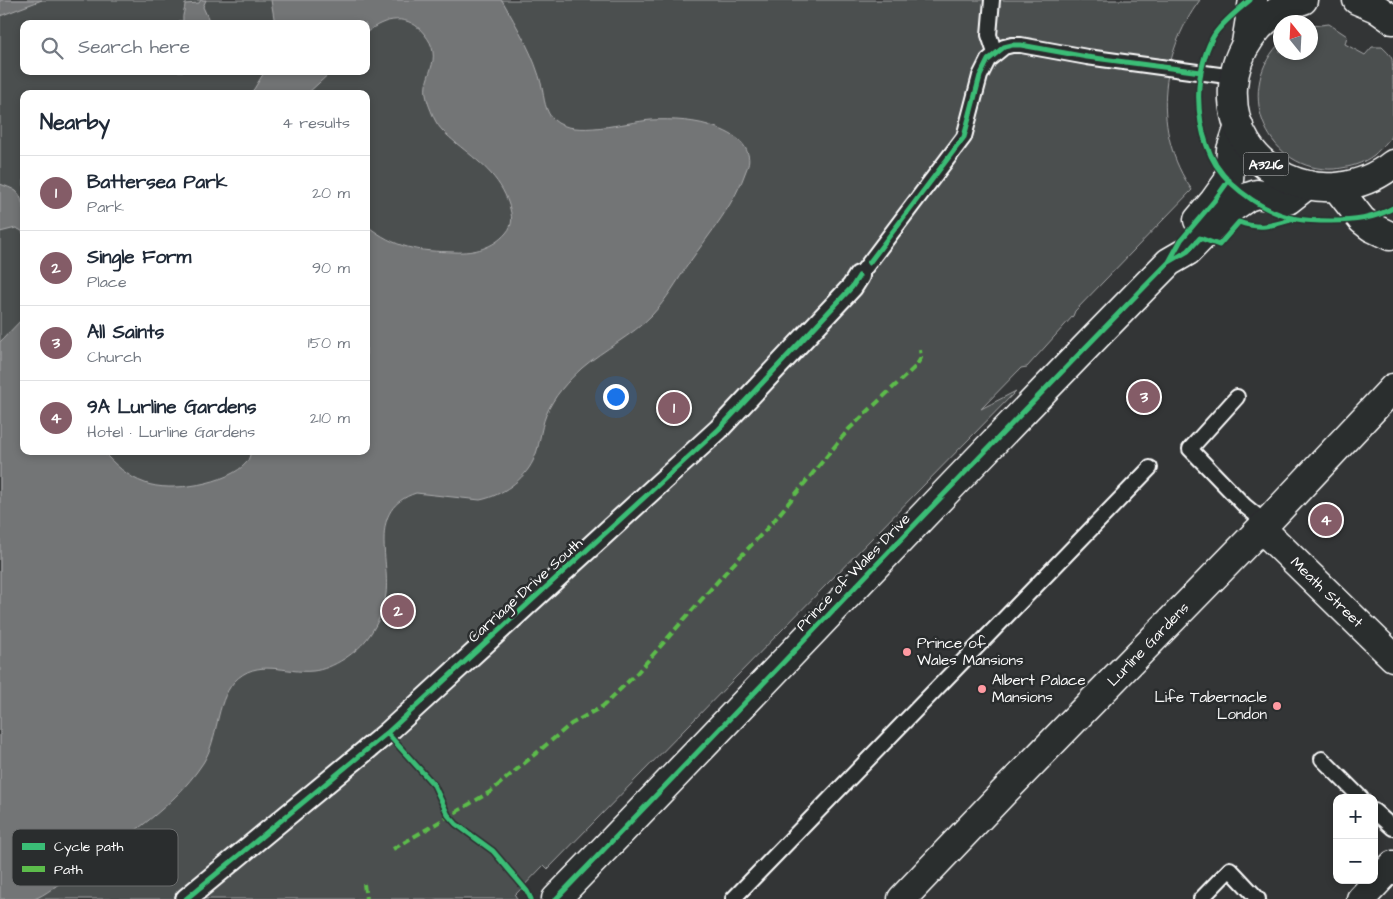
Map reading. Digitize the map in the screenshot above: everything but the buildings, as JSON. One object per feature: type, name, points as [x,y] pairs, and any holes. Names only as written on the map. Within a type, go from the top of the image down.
[{"type":"main road","name":"A3216","points":[[1253,0],[1246,43],[1234,77],[1234,110],[1239,126],[1254,153],[1285,177],[1307,186],[1338,188],[1353,185],[1369,180],[1393,164]]},
{"type":"main road","name":"A3216","points":[[1246,43],[1267,19],[1280,10],[1303,0]]},
{"type":"main road","points":[[1357,0],[1391,11]]},
{"type":"main road","name":"Prince of Wales Drive","points":[[1169,262],[1180,240],[1214,201],[1229,180],[1231,150],[1239,126]]},
{"type":"main road","name":"Prince of Wales Drive","points":[[556,899],[1169,262],[1188,251],[1226,212],[1248,197],[1257,194],[1288,200],[1307,186]]},
{"type":"main road","points":[[1338,188],[1362,220],[1371,227],[1392,234]]},
{"type":"main road","name":"Lurline Gardens","points":[[902,899],[1009,786],[1264,525],[1393,388]]},
{"type":"main road","name":"Meath Street","points":[[1264,525],[1393,656]]},
{"type":"main road","points":[[1361,899],[1393,864]]},
{"type":"street","name":"Carriage Drive South","points":[[186,899],[387,733],[719,429],[852,287],[859,276]]},
{"type":"lane","points":[[992,0],[989,35],[995,54],[1004,47],[1022,45],[1087,57],[1234,77]]},
{"type":"lane","name":"Carriage Drive South","points":[[859,276],[964,137],[980,76],[988,60],[995,54]]},
{"type":"lane","points":[[1237,397],[1190,449],[1264,525]]},
{"type":"lane","points":[[733,899],[1150,468]]},
{"type":"lane","points":[[1322,759],[1357,794]]},
{"type":"lane","points":[[1378,815],[1393,828]]},
{"type":"lane","points":[[1201,899],[1230,869],[1258,899]]},
{"type":"shaded area","points":[[0,0],[1200,0],[1186,22],[1176,45],[1169,69],[1166,94],[1166,119],[1171,144],[1179,168],[1192,190],[1075,311],[1073,316],[1027,367],[1021,368],[981,409],[1016,391],[548,869],[544,865],[515,895],[517,899],[0,899]]},
{"type":"shaded area","points":[[0,0],[42,0],[0,16]]},
{"type":"shaded area","points":[[201,0],[206,0],[203,7],[208,20],[183,20],[185,4],[199,3]]},
{"type":"shaded area","points":[[271,0],[502,0],[530,53],[539,75],[547,109],[554,120],[574,128],[600,128],[651,120],[701,123],[726,132],[741,142],[748,154],[748,166],[729,206],[657,309],[644,323],[582,368],[557,396],[546,415],[533,461],[518,481],[496,495],[480,500],[416,493],[401,500],[391,510],[386,522],[384,536],[386,594],[384,605],[369,636],[352,654],[321,670],[303,671],[262,668],[243,674],[234,682],[223,700],[212,743],[203,763],[175,797],[138,829],[12,829],[12,886],[56,886],[34,899],[0,899],[0,342],[20,321],[20,455],[106,455],[122,470],[145,483],[156,486],[184,487],[227,476],[247,462],[250,455],[370,455],[370,228],[388,239],[408,247],[429,251],[462,252],[489,246],[506,233],[512,220],[505,195],[488,170],[443,132],[434,118],[426,93],[433,52],[429,41],[419,28],[404,20],[381,23],[370,30],[370,20],[274,20]]},
{"type":"shaded area","points":[[1329,24],[1347,36],[1345,44],[1365,55],[1372,47],[1382,47],[1392,59],[1393,131],[1390,138],[1374,155],[1365,161],[1335,169],[1312,167],[1292,158],[1276,144],[1265,127],[1259,106],[1259,85],[1265,64],[1273,52],[1273,60],[1318,60],[1318,25]]},
{"type":"shaded area","points":[[263,75],[328,75],[311,90],[254,89]]},
{"type":"shaded area","points":[[0,184],[16,191],[19,195],[20,230],[16,228],[0,232]]},
{"type":"marked path","points":[[393,849],[490,792],[571,724],[603,706],[636,674],[772,523],[849,429],[916,366],[921,358],[920,350]]},
{"type":"marked path","points":[[364,884],[366,899]]},
{"type":"cycle path","points":[[1250,0],[1228,19],[1214,36],[1206,53],[1201,71],[1199,111],[1203,134],[1216,165],[1231,183],[1252,200],[1274,212],[1297,219],[1309,221],[1355,220],[1378,215],[1393,208]]},
{"type":"cycle path","points":[[869,263],[964,137],[980,76],[988,60],[1004,47],[1021,45],[1087,57],[1201,72]]},
{"type":"cycle path","points":[[1169,262],[1181,240],[1229,180]]},
{"type":"cycle path","points":[[556,899],[1169,262],[1188,251],[1200,238],[1219,245],[1239,222],[1260,226],[1273,225],[1294,219]]},
{"type":"cycle path","points":[[186,899],[387,733],[719,429],[852,287],[859,276]]},
{"type":"cycle path","points":[[387,733],[434,785],[448,815],[456,824],[493,851],[527,891],[531,899]]},
{"type":"place","name":"All Saints","points":[[1144,397]]},
{"type":"place","name":"Battersea Park","points":[[674,408]]},
{"type":"place","name":"9A Lurline Gardens","points":[[1326,520]]},
{"type":"place","name":"Single Form","points":[[398,611]]},
{"type":"place","name":"Prince of Wales Mansions","points":[[907,652]]},
{"type":"place","name":"Albert Palace Mansions","points":[[982,689]]},
{"type":"place","name":"Life Tabernacle London","points":[[1277,706]]}]
